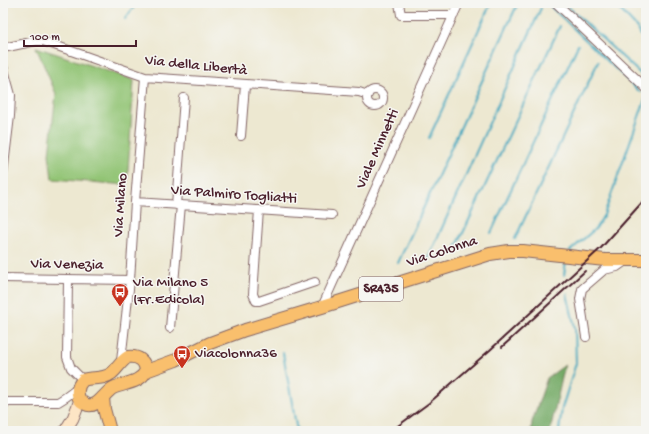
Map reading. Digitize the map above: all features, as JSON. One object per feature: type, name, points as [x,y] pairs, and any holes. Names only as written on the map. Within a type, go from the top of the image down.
[{"type":"main road","name":"Via Colonna","points":[[141,363],[187,355],[210,343],[245,330],[490,254],[509,251],[522,251],[605,265],[627,260],[646,260]]},
{"type":"main road","name":"SR435","points":[[69,431],[80,418],[86,403],[98,402],[113,388],[138,379],[144,375],[141,363],[128,357],[108,376],[80,384]]},
{"type":"main road","points":[[80,384],[78,394],[109,429]]},
{"type":"main road","points":[[102,397],[109,429]]},
{"type":"main road","points":[[65,431],[73,418],[86,403]]},
{"type":"street","points":[[399,3],[400,14],[454,15]]},
{"type":"street","name":"Viale Minnetti","points":[[322,307],[459,3]]},
{"type":"street","points":[[556,3],[646,88]]},
{"type":"street","name":"Via della Libertà","points":[[3,48],[36,41],[43,41],[145,77],[359,92],[368,95]]},
{"type":"street","points":[[3,66],[10,90],[11,101],[3,174]]},
{"type":"street","name":"Via Milano","points":[[122,362],[130,280],[145,77]]},
{"type":"street","points":[[241,136],[245,85]]},
{"type":"street","points":[[170,328],[179,205],[184,98]]},
{"type":"street","name":"Via Palmiro Togliatti","points":[[135,202],[332,215]]},
{"type":"street","points":[[259,210],[253,294],[254,299],[259,301],[315,282]]},
{"type":"street","points":[[586,337],[580,296],[584,286],[605,265]]},
{"type":"street","name":"Via Venezia","points":[[3,278],[130,280]]},
{"type":"street","points":[[3,402],[58,402],[66,398],[80,384],[70,368],[67,357],[68,279]]},
{"type":"street","points":[[125,334],[141,363]]},
{"type":"green space","points":[[36,47],[134,80],[127,185],[52,179],[49,154],[56,94]]},
{"type":"green space","points":[[565,365],[550,431],[531,431],[532,422],[547,378]]},
{"type":"waterway","points":[[125,19],[137,3]]},
{"type":"waterway","points":[[429,138],[491,3]]},
{"type":"waterway","points":[[398,263],[518,3]]},
{"type":"waterway","points":[[547,3],[640,92]]},
{"type":"waterway","points":[[564,3],[644,77]]},
{"type":"waterway","points":[[614,3],[638,29],[646,46]]},
{"type":"waterway","points":[[428,259],[541,8]]},
{"type":"waterway","points":[[455,250],[560,26]]},
{"type":"waterway","points":[[491,233],[578,45]]},
{"type":"waterway","points":[[515,239],[598,62]]},
{"type":"waterway","points":[[570,251],[596,228],[604,215],[646,97]]},
{"type":"waterway","points":[[564,275],[566,261]]},
{"type":"waterway","points":[[559,431],[562,408],[576,363],[575,328],[567,294]]},
{"type":"waterway","points":[[283,353],[297,431]]},
{"type":"railway","points":[[391,431],[429,403],[490,350],[601,248],[646,198]]},
{"type":"railway","points":[[502,347],[585,271]]},
{"type":"place","name":"Via Milano 5 (Fr.Edicola)","points":[[120,307]]},
{"type":"place","name":"Viacolonna36","points":[[182,369]]}]
